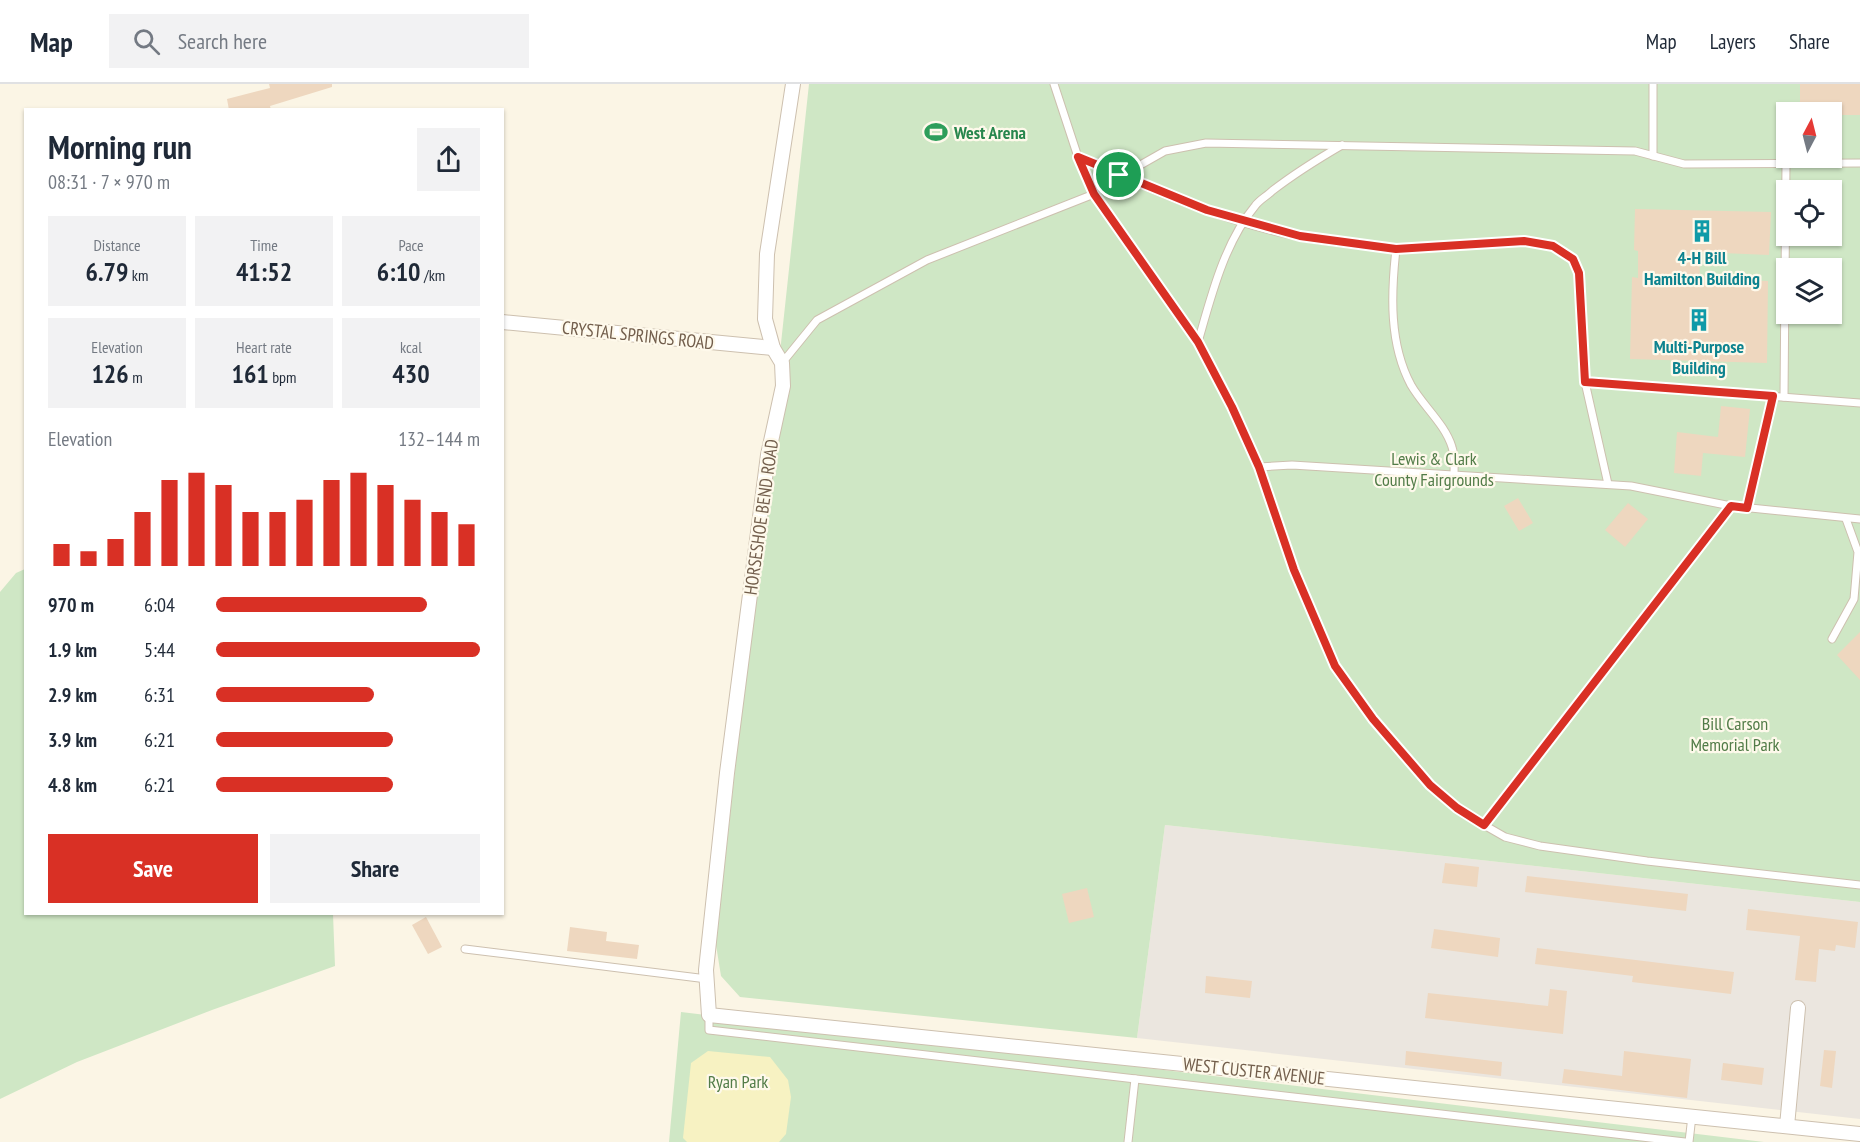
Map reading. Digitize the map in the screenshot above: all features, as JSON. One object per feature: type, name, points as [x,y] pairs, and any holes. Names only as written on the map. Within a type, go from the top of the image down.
[{"type":"street","points":[[782,363],[773,348],[765,319],[766,254],[793,84]]},
{"type":"street","name":"CRYSTAL SPRINGS ROAD","points":[[504,322],[773,348]]},
{"type":"street","name":"HORSESHOE BEND ROAD","points":[[707,979],[727,773],[768,455],[783,386],[782,363]]},
{"type":"street","points":[[707,979],[709,1015]]},
{"type":"street","points":[[1787,1126],[1798,1008]]},
{"type":"street","name":"WEST CUSTER AVENUE","points":[[709,1015],[1860,1134]]},
{"type":"lane","points":[[1054,84],[1078,157],[1094,194],[1198,342],[1232,407],[1259,467],[1294,570],[1335,666],[1373,719],[1430,785],[1457,808],[1505,837],[1540,846],[1647,861],[1860,885]]},
{"type":"lane","points":[[1653,84],[1653,156]]},
{"type":"lane","points":[[1121,176],[1165,151],[1206,143],[1635,151],[1684,164],[1776,164]]},
{"type":"lane","points":[[1198,342],[1224,259],[1256,204],[1312,163],[1342,145]]},
{"type":"lane","points":[[1078,157],[1207,210],[1300,236],[1396,249],[1524,241],[1553,246],[1573,259],[1579,273],[1585,382],[1608,484]]},
{"type":"lane","points":[[1842,163],[1860,163]]},
{"type":"lane","points":[[1784,397],[1786,168]]},
{"type":"lane","points":[[782,363],[817,320],[927,260],[1094,194]]},
{"type":"lane","points":[[1396,249],[1393,274],[1393,329],[1400,356],[1412,386],[1444,431],[1452,447],[1454,475]]},
{"type":"lane","points":[[1585,382],[1860,403]]},
{"type":"lane","points":[[1747,508],[1773,396]]},
{"type":"lane","points":[[1259,467],[1292,465],[1608,484],[1631,486],[1731,506],[1860,519]]},
{"type":"lane","points":[[1484,825],[1731,506]]},
{"type":"lane","points":[[1832,639],[1854,599],[1858,552],[1846,519]]},
{"type":"lane","points":[[465,949],[707,979]]},
{"type":"lane","points":[[709,1015],[709,1030],[1687,1142],[1692,1116]]},
{"type":"lane","points":[[1128,1142],[1135,1079]]},
{"type":"shaded area","points":[[1165,825],[1860,902],[1860,1119],[1137,1038]]},
{"type":"green space","name":"Lewis & Clark County Fairgrounds","points":[[809,84],[1860,84],[1860,902],[1165,825],[1137,1038],[740,997],[721,976],[716,945]]},
{"type":"green space","points":[[24,569],[24,915],[333,915],[335,966],[77,1062],[0,1099],[0,592],[16,573]]},
{"type":"green space","name":"Ryan Park","points":[[681,1012],[1764,1142],[669,1142]]},
{"type":"sand","points":[[708,1051],[770,1057],[788,1080],[791,1097],[786,1134],[779,1142],[687,1142],[683,1138],[691,1063]]},
{"type":"building","points":[[269,84],[332,84],[332,87],[270,106],[270,108],[229,108],[227,99],[270,88]]},
{"type":"building","points":[[1800,84],[1860,84],[1860,115],[1842,115],[1842,102],[1800,102]]},
{"type":"building","name":"Multi-Purpose Building","points":[[1635,209],[1771,212],[1769,255],[1699,252],[1700,279],[1768,281],[1767,363],[1630,359],[1632,277],[1638,278],[1638,251],[1634,250]]},
{"type":"building","points":[[1721,406],[1750,409],[1745,457],[1703,453],[1701,476],[1674,473],[1677,432],[1718,437]]},
{"type":"building","points":[[1518,498],[1533,523],[1519,531],[1504,506]]},
{"type":"building","points":[[1628,503],[1648,519],[1625,547],[1605,530]]},
{"type":"building","points":[[1860,632],[1860,680],[1837,655]]},
{"type":"building","points":[[1445,863],[1479,867],[1477,887],[1442,883]]},
{"type":"building","points":[[1527,876],[1688,894],[1686,911],[1525,892]]},
{"type":"building","points":[[1087,888],[1094,917],[1069,923],[1062,894]]},
{"type":"building","points":[[1748,909],[1858,922],[1855,948],[1836,945],[1835,951],[1819,949],[1816,982],[1795,980],[1800,936],[1746,930]]},
{"type":"building","points":[[426,917],[442,947],[428,954],[412,925]]},
{"type":"building","points":[[570,927],[607,932],[606,941],[639,945],[637,959],[567,951]]},
{"type":"building","points":[[1434,929],[1500,938],[1498,957],[1431,948]]},
{"type":"building","points":[[1537,948],[1734,972],[1731,994],[1632,982],[1633,976],[1535,964]]},
{"type":"building","points":[[1206,976],[1252,981],[1250,998],[1205,993]]},
{"type":"building","points":[[1550,989],[1567,991],[1563,1034],[1425,1018],[1428,993],[1548,1006]]},
{"type":"building","points":[[1824,1050],[1836,1051],[1832,1088],[1820,1086]]},
{"type":"building","points":[[1406,1051],[1502,1062],[1501,1076],[1405,1065]]},
{"type":"building","points":[[1624,1051],[1691,1059],[1687,1098],[1562,1083],[1564,1069],[1622,1076]]},
{"type":"building","points":[[1723,1063],[1764,1068],[1762,1085],[1721,1080]]},
{"type":"place","name":"West Arena","points":[[936,132]]},
{"type":"place","name":"4-H Bill Hamilton Building","points":[[1702,231]]},
{"type":"place","name":"Multi-Purpose Building","points":[[1699,320]]},
{"type":"route","points":[[1078,157],[1119,175],[1207,210],[1300,236],[1396,249],[1524,241],[1553,246],[1573,259],[1579,273],[1585,382],[1773,396],[1747,508],[1731,506],[1484,825],[1457,808],[1430,785],[1373,719],[1335,666],[1294,570],[1259,467],[1232,407],[1198,342],[1094,194],[1078,157]]},
{"type":"park label","name":"Bill Carson Memorial Park","points":[[1735,733]]}]
